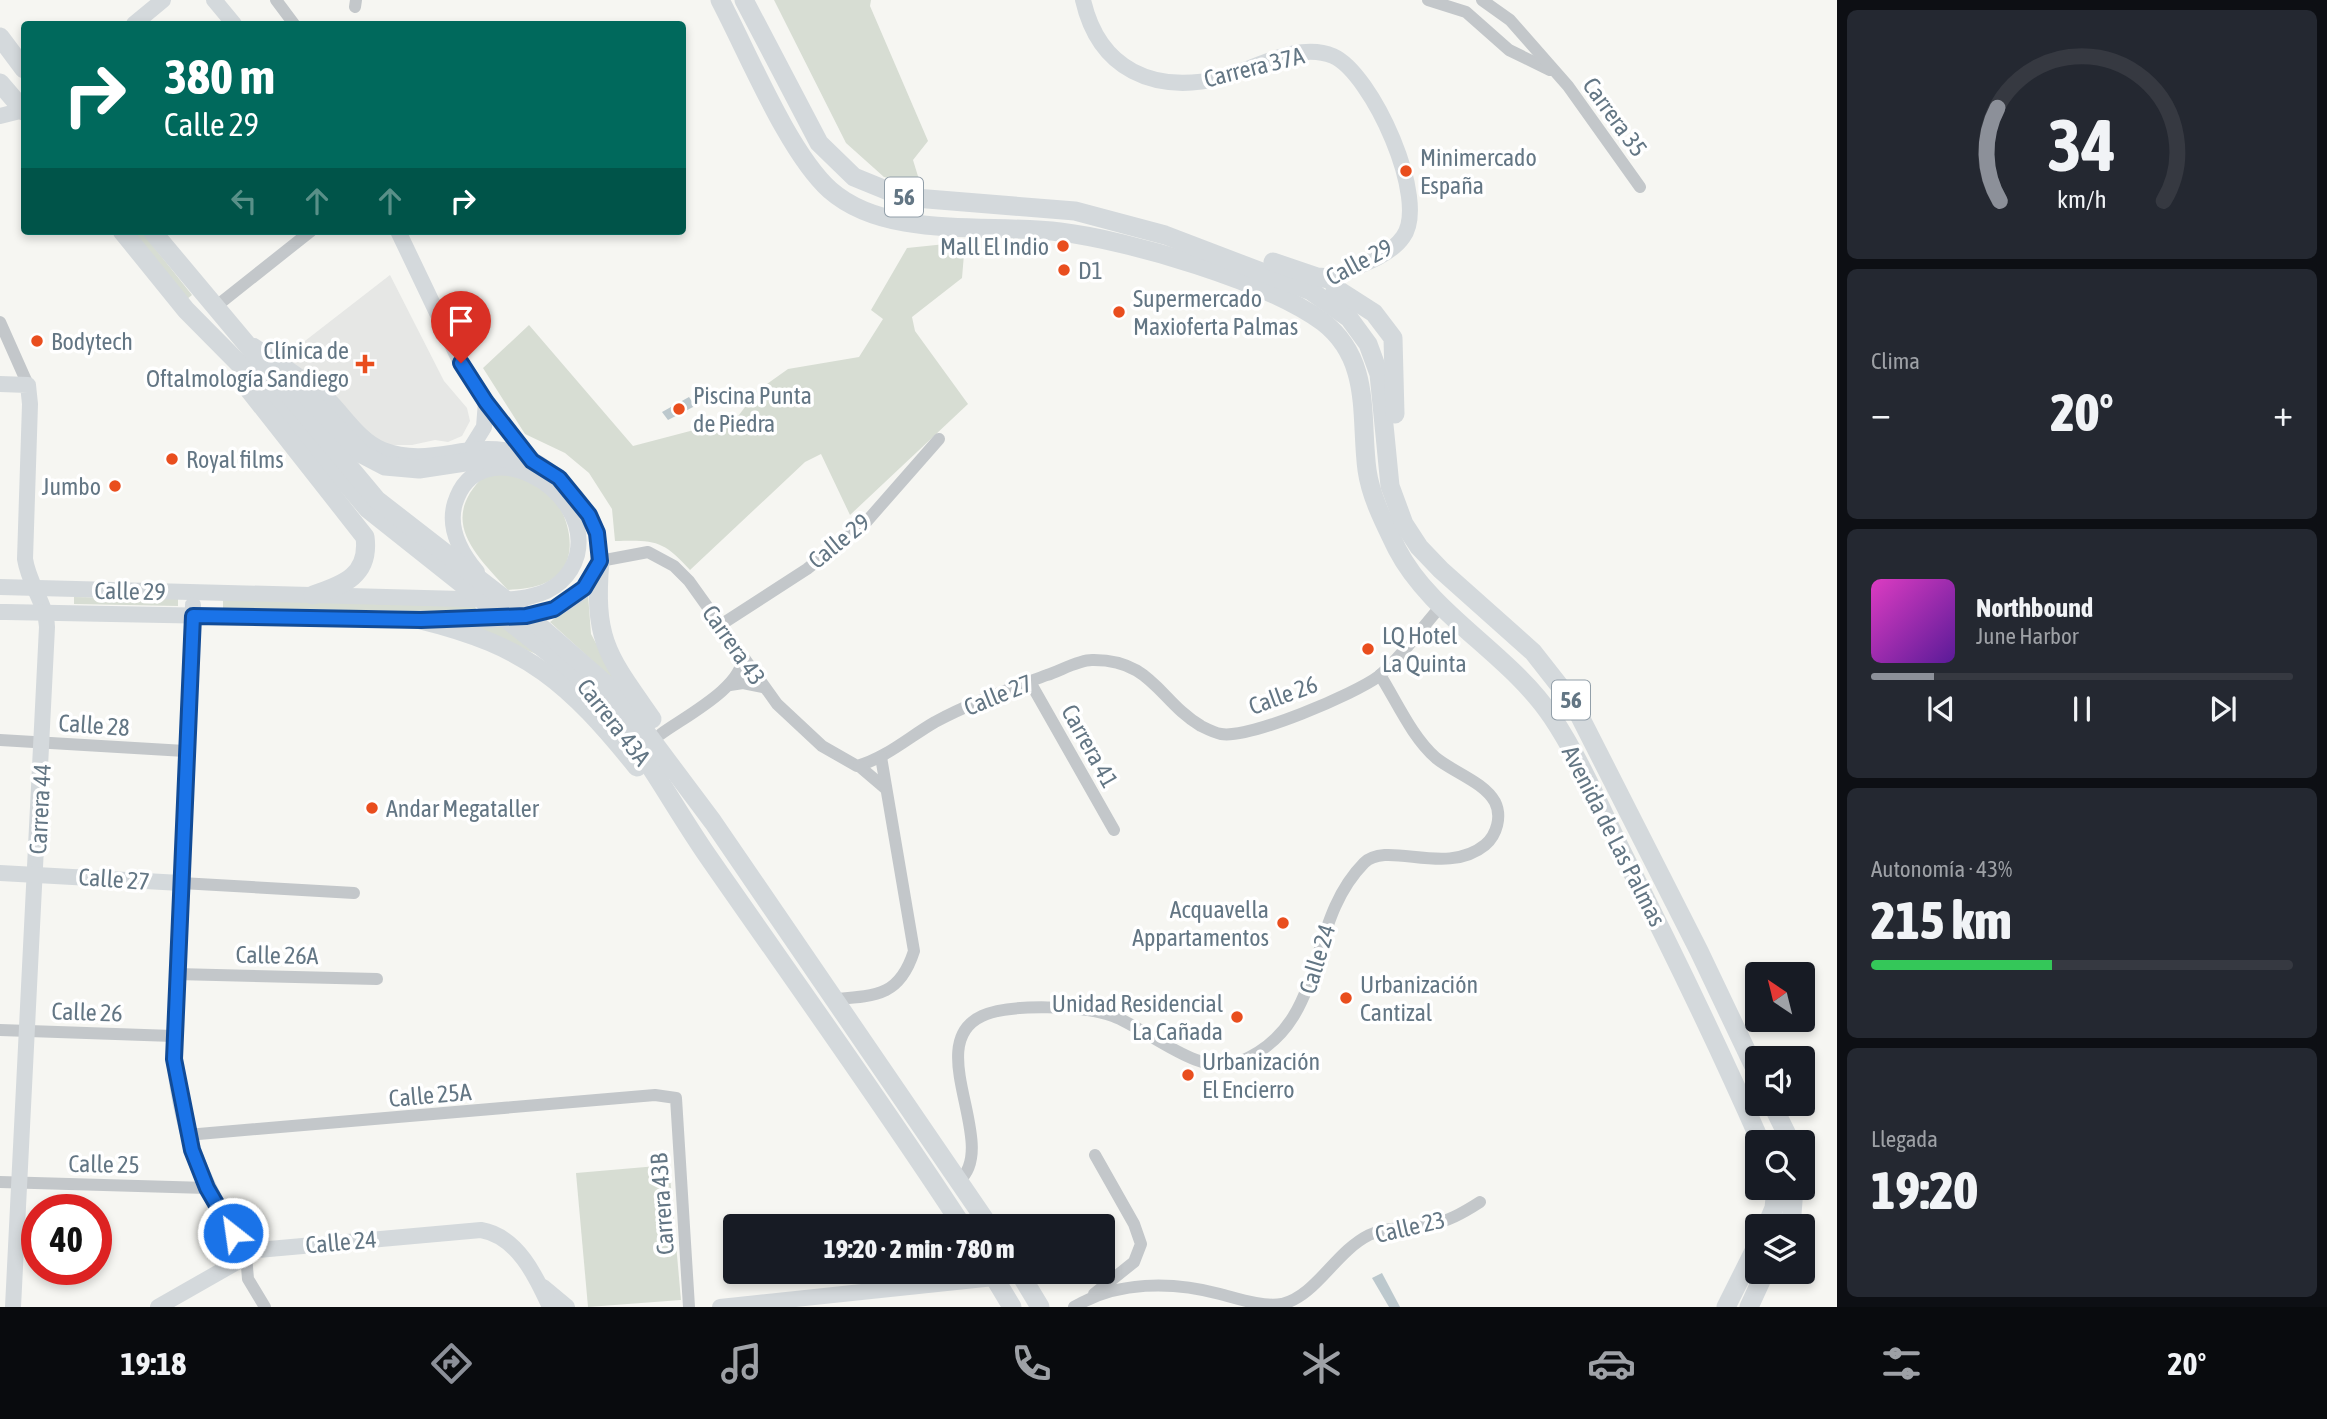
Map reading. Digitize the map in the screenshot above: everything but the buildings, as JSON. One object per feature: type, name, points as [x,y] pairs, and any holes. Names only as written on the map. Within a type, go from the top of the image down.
[{"type":"main road","name":"Avenida de Las Palmas","points":[[720,0],[800,153],[824,183],[850,204],[873,215],[915,223],[1054,231],[1093,237],[1199,267],[1281,300],[1307,311],[1343,342],[1354,361],[1363,393],[1367,471],[1372,493],[1400,554],[1442,605],[1516,671],[1540,700],[1567,741],[1663,931],[1755,1130]]},
{"type":"main road","name":"Avenida de Las Palmas","points":[[744,0],[820,143],[834,160],[854,177],[903,197],[1075,211],[1167,236],[1321,297],[1357,327],[1373,356],[1383,397],[1390,486],[1398,512],[1419,547],[1533,652],[1573,703],[1745,1048]]},
{"type":"main road","points":[[0,37],[21,65]]},
{"type":"main road","points":[[0,83],[21,107]]},
{"type":"main road","points":[[1167,236],[1189,233],[1203,236],[1312,276],[1332,277],[1339,292],[1367,308],[1384,323],[1393,338],[1395,469],[1402,509],[1419,547]]},
{"type":"main road","name":"Carrera 43A","points":[[125,235],[186,310],[275,400],[368,509],[577,675],[648,737],[694,836],[954,1214]]},
{"type":"main road","name":"Carrera 43A","points":[[155,235],[377,500],[607,683],[713,822],[981,1214]]},
{"type":"main road","points":[[1343,342],[1346,328],[1355,316],[1367,308]]},
{"type":"main road","points":[[186,310],[361,528],[366,548],[364,562],[358,573],[340,586],[313,595]]},
{"type":"main road","points":[[240,336],[313,401],[350,442],[373,462],[398,469],[419,469],[487,458],[532,461]]},
{"type":"main road","points":[[600,561],[598,603],[602,638],[648,737]]},
{"type":"main road","points":[[421,620],[490,642],[538,666],[566,686],[593,712],[694,836]]},
{"type":"main road","points":[[1726,1307],[1745,1269]]},
{"type":"main road","points":[[998,1284],[1012,1307]]},
{"type":"main road","points":[[1026,1284],[1040,1307]]},
{"type":"main road","points":[[1749,1307],[1760,1284]]},
{"type":"street","points":[[138,21],[163,0]]},
{"type":"street","points":[[214,0],[232,21]]},
{"type":"street","points":[[276,0],[292,21]]},
{"type":"street","name":"Carrera 37A","points":[[1083,0],[1087,15],[1101,42],[1119,62],[1137,76],[1179,82],[1220,78],[1299,52],[1317,52],[1346,64],[1376,104],[1394,145],[1412,204]]},
{"type":"street","name":"Carrera 35","points":[[1428,0],[1466,12],[1509,50],[1553,72]]},
{"type":"street","name":"Carrera 35","points":[[1482,0],[1510,20],[1568,86],[1640,187]]},
{"type":"street","points":[[0,116],[21,111]]},
{"type":"street","name":"Calle 29","points":[[1281,300],[1390,249],[1403,239],[1411,219],[1412,204]]},
{"type":"street","points":[[214,308],[306,235]]},
{"type":"street","points":[[400,235],[461,363],[486,402],[532,461]]},
{"type":"street","points":[[0,322],[28,385],[30,404],[25,559],[32,588],[46,613]]},
{"type":"street","points":[[240,336],[326,398],[375,447],[409,455],[497,448],[532,461],[559,478],[582,503],[597,533],[600,561]]},
{"type":"street","points":[[0,384],[28,385]]},
{"type":"street","points":[[471,448],[484,427],[486,402]]},
{"type":"street","name":"Calle 29","points":[[722,624],[807,569],[867,521],[940,439]]},
{"type":"street","name":"Calle 29","points":[[0,587],[517,598],[553,588],[569,574],[575,563],[579,536],[571,512],[546,484],[514,468],[491,468],[471,478],[456,501],[453,525],[464,555],[493,590]]},
{"type":"street","name":"Carrera 43","points":[[600,561],[637,552],[655,554],[689,581],[777,704],[822,747],[853,766],[859,766],[886,789]]},
{"type":"street","name":"Calle 29","points":[[0,612],[421,620],[541,614],[565,603],[584,588],[600,561]]},
{"type":"street","points":[[194,592],[173,1035],[176,1082],[187,1135],[207,1188],[246,1255],[248,1279],[265,1307]]},
{"type":"street","name":"Calle 26","points":[[1125,664],[1153,680],[1184,714],[1204,728],[1223,735],[1292,717],[1355,690],[1380,675],[1442,605]]},
{"type":"street","name":"Carrera 44","points":[[13,1307],[37,876],[46,613]]},
{"type":"street","points":[[648,737],[730,685],[742,671],[742,656]]},
{"type":"street","name":"Calle 27","points":[[881,757],[934,723],[1030,682],[1090,660],[1125,664]]},
{"type":"street","name":"Calle 24","points":[[959,1181],[969,1167],[970,1130],[960,1076],[959,1041],[964,1030],[983,1016],[1028,1009],[1094,1012],[1114,1017],[1150,1038],[1202,1061],[1217,1065],[1238,1063],[1267,1044],[1303,1005],[1323,932],[1351,880],[1368,859],[1387,855],[1447,861],[1469,856],[1493,837],[1498,818],[1496,804],[1489,794],[1436,758],[1425,746],[1380,675]]},
{"type":"street","name":"Carrera 41","points":[[1030,682],[1114,831]]},
{"type":"street","points":[[730,685],[743,683],[763,687]]},
{"type":"street","name":"Calle 28","points":[[0,740],[185,751]]},
{"type":"street","points":[[835,999],[876,994],[893,987],[906,975],[914,951],[881,757],[859,766]]},
{"type":"street","name":"Calle 27","points":[[0,873],[354,893]]},
{"type":"street","name":"Calle 26A","points":[[176,974],[377,979]]},
{"type":"street","name":"Calle 26","points":[[0,1030],[173,1035]]},
{"type":"street","name":"Calle 25A","points":[[187,1135],[655,1095],[676,1098]]},
{"type":"street","name":"Carrera 43B","points":[[676,1098],[689,1307]]},
{"type":"street","points":[[1092,1296],[1134,1262],[1141,1244],[1134,1224],[1096,1155]]},
{"type":"street","name":"Calle 25","points":[[0,1182],[207,1188]]},
{"type":"street","name":"Calle 23","points":[[1074,1307],[1092,1296],[1124,1288],[1167,1285],[1206,1290],[1260,1305],[1281,1306],[1299,1302],[1347,1248],[1370,1235],[1392,1228],[1436,1224],[1459,1215],[1480,1202]]},
{"type":"street","name":"Calle 24","points":[[158,1307],[246,1255],[269,1249],[456,1231],[496,1233],[510,1243],[541,1286]]},
{"type":"street","points":[[1124,1288],[1125,1269]]},
{"type":"street","points":[[720,1307],[916,1284]]},
{"type":"street","points":[[541,1286],[550,1307]]},
{"type":"street","points":[[541,1286],[567,1307]]},
{"type":"shaded area","points":[[774,0],[871,0],[870,6],[928,141],[913,160],[921,186],[884,177],[846,143]]},
{"type":"shaded area","points":[[135,235],[144,235],[192,295],[187,299]]},
{"type":"shaded area","points":[[965,242],[962,278],[912,317],[915,331],[968,404],[850,515],[821,454],[805,462],[690,570],[665,547],[649,542],[615,541],[612,509],[589,473],[565,453],[525,434],[483,368],[529,325],[633,446],[736,419],[757,391],[788,369],[859,357],[883,319],[871,310],[907,248]]},
{"type":"shaded area","name":"Clínica de Oftalmología Sandiego","points":[[390,275],[444,381],[467,408],[470,421],[462,436],[448,442],[435,440],[412,445],[385,445],[372,440],[283,358]]},
{"type":"shaded area","name":"Piscina Punta de Piedra","points":[[689,397],[695,406],[668,420],[662,412]]},
{"type":"shaded area","points":[[518,474],[554,498],[565,520],[570,544],[564,567],[556,576],[536,586],[508,590],[483,563],[466,536],[464,507],[471,491],[485,475]]},
{"type":"shaded area","points":[[588,594],[591,634],[618,684],[550,622]]},
{"type":"shaded area","points":[[74,597],[178,599],[178,606],[74,604]]},
{"type":"shaded area","points":[[223,599],[474,603],[477,612],[223,608]]},
{"type":"shaded area","points":[[468,626],[503,626],[536,654]]},
{"type":"shaded area","points":[[669,1165],[681,1300],[588,1307],[576,1173]]},
{"type":"shaded area","points":[[1382,1273],[1400,1307],[1389,1307],[1372,1278]]},
{"type":"place","name":"Minimercado España","points":[[1406,171]]},
{"type":"place","name":"Mall El Indio","points":[[1063,246]]},
{"type":"place","name":"D1","points":[[1064,270]]},
{"type":"place","name":"Supermercado Maxioferta Palmas","points":[[1119,312]]},
{"type":"place","name":"Bodytech","points":[[37,341]]},
{"type":"place","name":"Clínica de Oftalmología Sandiego","points":[[365,364]]},
{"type":"place","name":"Piscina Punta de Piedra","points":[[679,409]]},
{"type":"place","name":"Royal films","points":[[172,459]]},
{"type":"place","name":"Jumbo","points":[[115,486]]},
{"type":"place","name":"LQ Hotel La Quinta","points":[[1368,649]]},
{"type":"place","name":"Andar Megataller","points":[[372,808]]},
{"type":"place","name":"Acquavella Appartamentos","points":[[1283,923]]},
{"type":"place","name":"Urbanización Cantizal","points":[[1346,998]]},
{"type":"place","name":"Unidad Residencial La Cañada","points":[[1237,1017]]},
{"type":"place","name":"Urbanización El Encierro","points":[[1188,1075]]},
{"type":"route","points":[[233,1233],[198,1169],[187,1135],[174,1059],[185,751],[193,616],[421,620],[526,616],[554,609],[584,588],[600,561],[597,533],[589,515],[574,493],[559,478],[532,461],[497,418],[461,363]]}]
